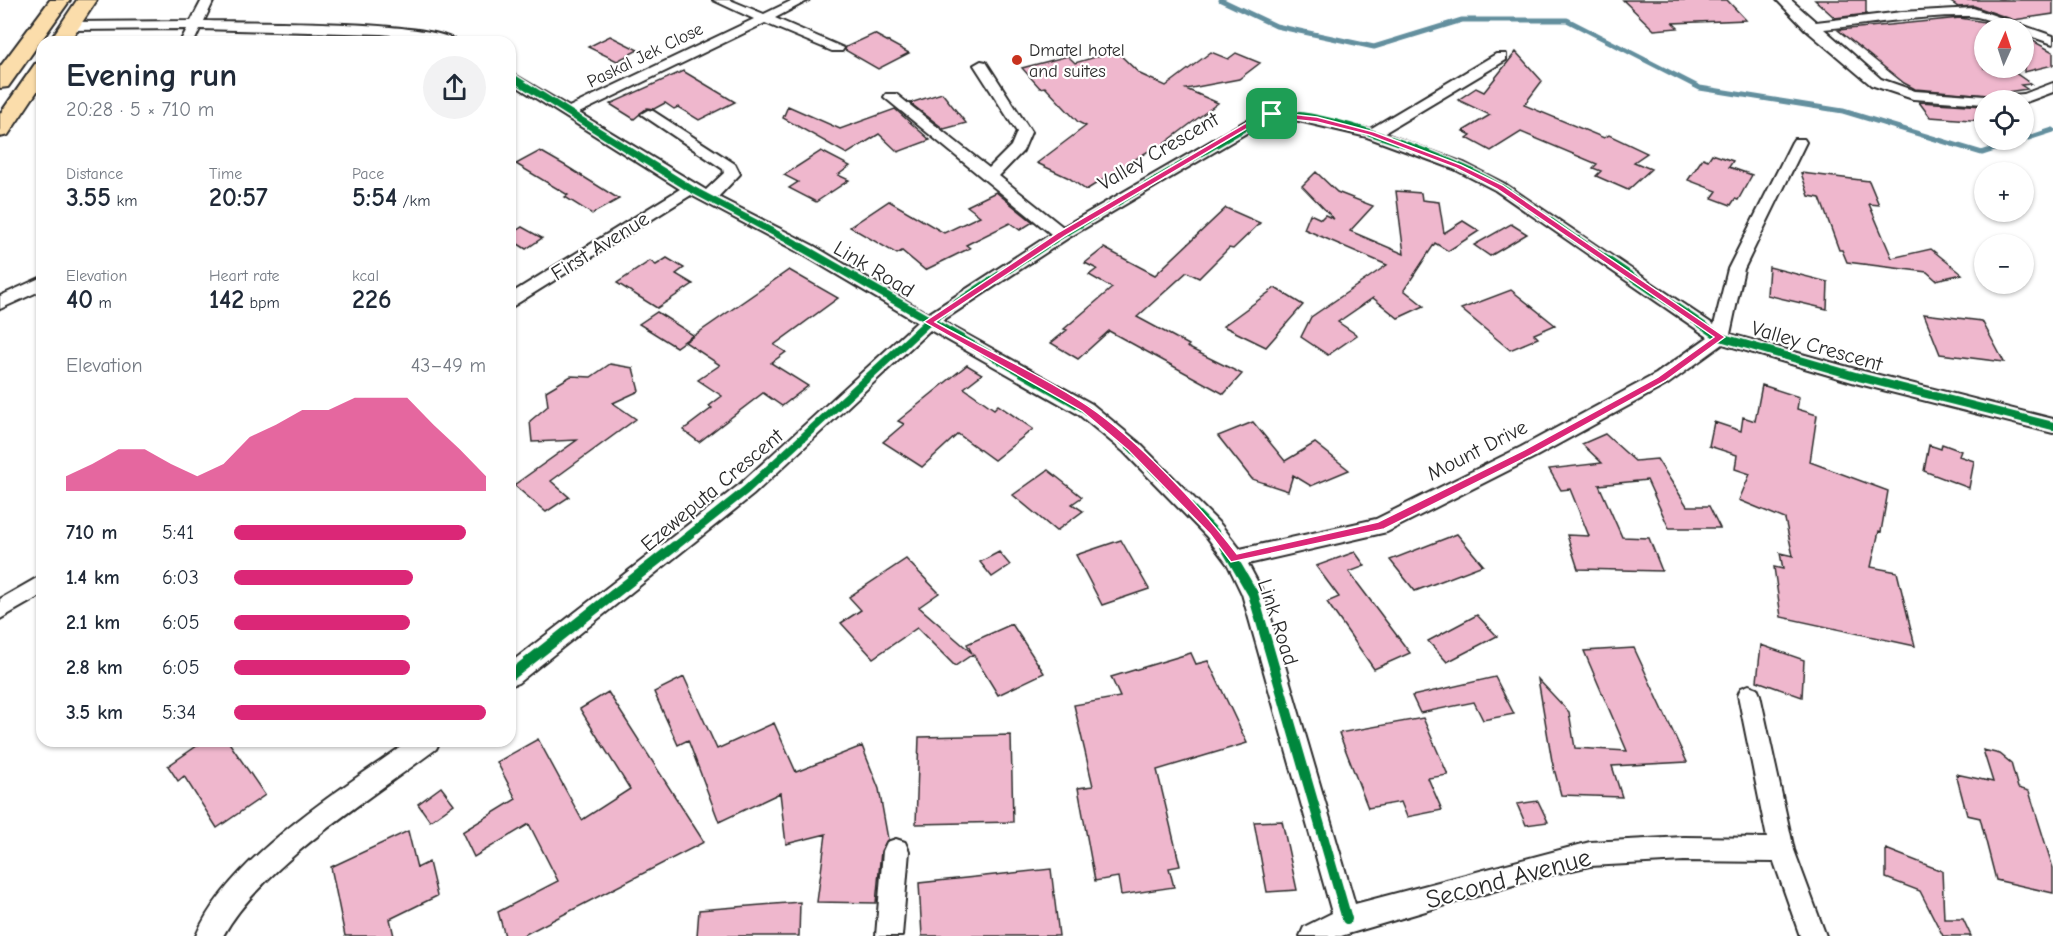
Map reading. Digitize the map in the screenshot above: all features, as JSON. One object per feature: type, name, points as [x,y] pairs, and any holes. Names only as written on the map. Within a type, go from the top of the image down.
[{"type":"main road","points":[[3,75],[60,0]]},
{"type":"main road","points":[[65,34],[87,0]]},
{"type":"main road","points":[[0,130],[36,77]]},
{"type":"street","points":[[190,36],[208,0]]},
{"type":"street","points":[[719,0],[837,48]]},
{"type":"street","name":"Paskal Jek Close","points":[[568,112],[803,0]]},
{"type":"street","points":[[1783,0],[1868,76],[1891,89],[1913,95],[1974,99]]},
{"type":"street","points":[[1811,27],[1902,16],[1973,12],[2053,40]]},
{"type":"street","points":[[65,34],[195,25],[381,30],[426,36]]},
{"type":"street","points":[[1372,134],[1502,57]]},
{"type":"street","points":[[981,65],[1024,132],[1018,148],[991,175]]},
{"type":"street","name":"Link Road","points":[[516,80],[699,193],[808,250],[928,322],[1085,409],[1131,447],[1214,531],[1235,559],[1253,594],[1347,919]]},
{"type":"street","points":[[2034,95],[2053,87]]},
{"type":"street","points":[[891,97],[1062,234]]},
{"type":"street","name":"First Avenue","points":[[516,299],[699,193],[727,182],[732,174],[730,167],[648,114]]},
{"type":"street","name":"Valley Crescent","points":[[928,322],[1062,234],[1261,118],[1286,114],[1372,134],[1438,158],[1500,187],[1720,337],[1859,377],[2053,426]]},
{"type":"street","points":[[1720,337],[1736,269],[1800,142]]},
{"type":"street","points":[[0,303],[36,286]]},
{"type":"street","name":"Ezeweputa Crescent","points":[[516,671],[746,490],[928,322]]},
{"type":"street","name":"Mount Drive","points":[[1235,559],[1380,526],[1527,452],[1662,379],[1720,337]]},
{"type":"street","points":[[0,610],[36,588]]},
{"type":"street","points":[[1749,695],[1782,850],[1813,936]]},
{"type":"street","points":[[209,936],[235,896],[280,854],[420,747]]},
{"type":"street","name":"Second Avenue","points":[[1312,936],[1347,919],[1541,865],[1590,854],[1684,849],[1782,850]]},
{"type":"street","points":[[889,936],[896,851]]},
{"type":"building","points":[[1623,0],[1727,0],[1746,20],[1673,23],[1678,28],[1654,30]]},
{"type":"building","points":[[1815,0],[1866,0],[1866,14],[1835,18]]},
{"type":"building","points":[[1948,0],[2053,0],[2053,14],[2008,18],[1974,6],[1958,7]]},
{"type":"building","points":[[1960,18],[1974,20],[1974,78],[2022,78],[2031,84],[2021,85],[2027,89],[1974,90],[1974,94],[1915,89],[1904,83],[1838,30]]},
{"type":"building","points":[[874,34],[909,53],[878,69],[845,50],[846,47]]},
{"type":"building","points":[[610,36],[638,50],[617,61],[588,47]]},
{"type":"building","points":[[2034,42],[2053,52],[2053,65],[2034,70]]},
{"type":"building","points":[[1116,51],[1140,74],[1166,86],[1211,52],[1228,59],[1236,53],[1260,63],[1239,79],[1186,89],[1218,103],[1161,146],[1158,145],[1086,190],[1069,178],[1037,163],[1086,126],[1078,122],[1045,87],[1040,88],[1022,68],[1068,56],[1075,63]]},
{"type":"building","points":[[1516,52],[1542,81],[1524,105],[1604,138],[1609,135],[1647,153],[1634,162],[1651,169],[1628,190],[1596,176],[1601,171],[1593,168],[1597,164],[1521,132],[1491,151],[1467,138],[1471,135],[1463,131],[1490,115],[1458,100],[1476,88],[1484,92]]},
{"type":"building","points":[[683,71],[735,102],[699,120],[678,107],[674,109],[665,103],[654,109],[647,108],[634,119],[610,104]]},
{"type":"building","points":[[942,93],[966,123],[944,129],[910,103]]},
{"type":"building","points":[[1919,102],[1974,105],[1974,120],[1930,117]]},
{"type":"building","points":[[788,106],[840,129],[895,109],[930,140],[898,152],[879,134],[847,154],[783,118]]},
{"type":"building","points":[[540,151],[619,199],[592,214],[565,197],[568,195],[516,164]]},
{"type":"building","points":[[821,151],[850,166],[838,175],[849,180],[816,202],[789,188],[798,182],[784,175]]},
{"type":"building","points":[[1712,154],[1733,161],[1729,167],[1752,175],[1738,200],[1735,199],[1731,205],[1712,198],[1717,191],[1688,180],[1703,158],[1708,160]]},
{"type":"building","points":[[1316,172],[1337,192],[1373,206],[1350,231],[1404,254],[1396,191],[1421,193],[1422,200],[1439,202],[1444,233],[1463,221],[1479,231],[1448,251],[1435,243],[1404,290],[1424,306],[1398,318],[1373,298],[1338,322],[1357,335],[1328,355],[1301,337],[1311,317],[1387,265],[1304,229],[1310,214],[1321,219],[1325,215],[1334,219],[1302,186]]},
{"type":"building","points":[[1801,173],[1869,181],[1879,205],[1869,204],[1892,258],[1931,249],[1962,274],[1936,280],[1927,272],[1847,262],[1842,250],[1839,250],[1820,198],[1809,196]]},
{"type":"building","points":[[996,192],[1033,222],[1020,230],[1010,223],[966,245],[970,248],[925,270],[902,251],[897,254],[850,227],[889,201],[944,233],[980,216],[967,206]]},
{"type":"building","points":[[1226,208],[1260,223],[1233,249],[1229,248],[1199,278],[1187,272],[1137,317],[1189,345],[1187,347],[1242,374],[1224,394],[1109,331],[1078,359],[1051,343],[1112,288],[1089,275],[1097,269],[1085,263],[1104,248],[1155,275]]},
{"type":"building","points":[[1511,224],[1527,234],[1490,256],[1474,245]]},
{"type":"building","points":[[522,227],[542,238],[526,249],[516,243],[516,231]]},
{"type":"building","points":[[667,258],[684,268],[676,274],[693,284],[657,308],[617,283],[650,261],[656,265]]},
{"type":"building","points":[[1769,267],[1828,282],[1827,309],[1767,295]]},
{"type":"building","points":[[789,270],[838,298],[774,345],[786,352],[771,363],[808,386],[782,406],[763,393],[699,442],[683,430],[712,408],[709,406],[722,396],[698,380],[720,365],[685,342]]},
{"type":"building","points":[[1275,288],[1303,305],[1266,347],[1223,326]]},
{"type":"building","points":[[1511,290],[1555,325],[1534,334],[1538,338],[1510,350],[1461,309]]},
{"type":"building","points":[[657,312],[693,335],[676,347],[639,324]]},
{"type":"building","points":[[1924,314],[1982,321],[2004,362],[1940,354]]},
{"type":"building","points":[[610,364],[633,368],[639,391],[613,403],[636,419],[551,481],[569,497],[546,512],[516,487],[516,484],[577,440],[532,442],[530,421],[548,406],[546,391],[571,376],[591,377]]},
{"type":"building","points":[[967,365],[982,374],[964,388],[994,409],[998,405],[1033,429],[994,460],[958,434],[922,467],[883,442],[904,424],[898,421]]},
{"type":"building","points":[[1762,385],[1799,397],[1797,409],[1817,415],[1810,462],[1888,491],[1881,532],[1879,531],[1871,567],[1897,572],[1915,646],[1781,617],[1774,567],[1783,569],[1780,553],[1793,556],[1785,519],[1739,500],[1750,474],[1735,469],[1737,455],[1709,446],[1714,422],[1741,431],[1743,417],[1755,421]]},
{"type":"building","points":[[1253,422],[1285,461],[1315,443],[1349,470],[1311,486],[1293,475],[1288,491],[1252,479],[1218,436]]},
{"type":"building","points":[[1605,434],[1635,461],[1657,459],[1687,506],[1709,506],[1720,528],[1669,528],[1647,480],[1599,485],[1622,537],[1649,538],[1662,571],[1578,569],[1567,535],[1589,536],[1570,489],[1561,490],[1549,469],[1602,463],[1582,444]]},
{"type":"building","points":[[1942,444],[1961,451],[1959,456],[1974,461],[1969,488],[1924,471],[1929,445],[1941,449]]},
{"type":"building","points":[[1048,470],[1082,497],[1072,504],[1083,511],[1056,531],[1013,495]]},
{"type":"building","points":[[1457,534],[1483,565],[1415,591],[1390,560]]},
{"type":"building","points":[[1121,540],[1149,589],[1102,605],[1076,555]]},
{"type":"building","points":[[999,552],[1010,565],[992,577],[980,562]]},
{"type":"building","points":[[1355,552],[1365,566],[1349,572],[1410,653],[1374,669],[1327,602],[1339,597],[1316,566]]},
{"type":"building","points":[[906,559],[939,593],[919,607],[972,653],[967,644],[1012,624],[1044,673],[998,695],[973,654],[955,666],[917,628],[873,658],[841,623],[861,610],[849,597]]},
{"type":"building","points":[[1477,615],[1497,636],[1447,662],[1428,641]]},
{"type":"building","points":[[1761,645],[1804,660],[1802,697],[1757,681]]},
{"type":"building","points":[[1634,648],[1687,762],[1612,766],[1622,797],[1561,795],[1552,761],[1538,679],[1569,712],[1575,748],[1627,751],[1584,651]]},
{"type":"building","points":[[1191,653],[1196,664],[1208,661],[1247,743],[1157,770],[1180,866],[1169,868],[1174,887],[1121,895],[1118,877],[1095,881],[1078,788],[1093,786],[1074,705],[1120,697],[1111,677]]},
{"type":"building","points":[[684,677],[717,749],[774,723],[796,772],[862,746],[879,789],[888,839],[881,851],[876,903],[817,902],[826,834],[786,844],[780,793],[719,822],[688,740],[678,745],[654,692]]},
{"type":"building","points":[[1495,677],[1514,714],[1483,720],[1474,702],[1420,713],[1412,696]]},
{"type":"building","points":[[608,692],[704,842],[522,936],[505,936],[498,912],[558,881],[529,824],[474,857],[462,832],[516,799],[497,762],[538,739],[582,820],[630,789],[580,709]]},
{"type":"building","points":[[1423,718],[1448,775],[1428,778],[1442,810],[1407,817],[1401,802],[1368,808],[1339,733]]},
{"type":"building","points":[[1011,735],[1013,822],[916,824],[919,737]]},
{"type":"building","points":[[195,747],[232,747],[265,795],[217,828],[184,776],[178,781],[168,766]]},
{"type":"building","points":[[1983,750],[2000,754],[2011,763],[2018,788],[2029,791],[2053,868],[2053,893],[1996,880],[1980,818],[1967,815],[1956,774],[1993,782]]},
{"type":"building","points":[[441,787],[454,804],[430,821],[418,804]]},
{"type":"building","points":[[1538,801],[1548,822],[1526,825],[1517,804]]},
{"type":"building","points":[[1282,821],[1297,890],[1267,892],[1254,822]]},
{"type":"building","points":[[408,831],[417,868],[429,862],[437,896],[390,919],[394,936],[345,936],[331,867]]},
{"type":"building","points":[[1886,849],[1942,871],[1944,919],[1963,919],[1971,936],[1943,936],[1920,891],[1886,878]]},
{"type":"building","points":[[1051,869],[1059,936],[922,936],[919,883]]},
{"type":"building","points":[[800,902],[799,936],[697,936],[699,910]]},
{"type":"waterway","points":[[1221,0],[1276,26],[1374,47],[1462,20],[1567,20],[1700,88],[1843,111],[1982,153],[2053,130]]},
{"type":"cycle path","points":[[516,80],[691,189],[808,250],[878,293],[1085,409],[1131,447],[1214,531],[1235,559],[1253,594],[1347,919]]},
{"type":"cycle path","points":[[516,671],[746,490],[928,322],[1062,234],[1261,118],[1286,114],[1317,119],[1372,134],[1459,166],[1500,187],[1720,337],[1859,377],[2053,426]]},
{"type":"place","name":"Dmatel hotel and suites","points":[[1017,60]]},
{"type":"route","points":[[1272,114],[1317,119],[1372,134],[1459,166],[1500,187],[1720,337],[1662,379],[1527,452],[1380,526],[1235,559],[1214,531],[1131,447],[1085,409],[1004,362],[928,322],[1062,234],[1261,118],[1272,114]]}]
